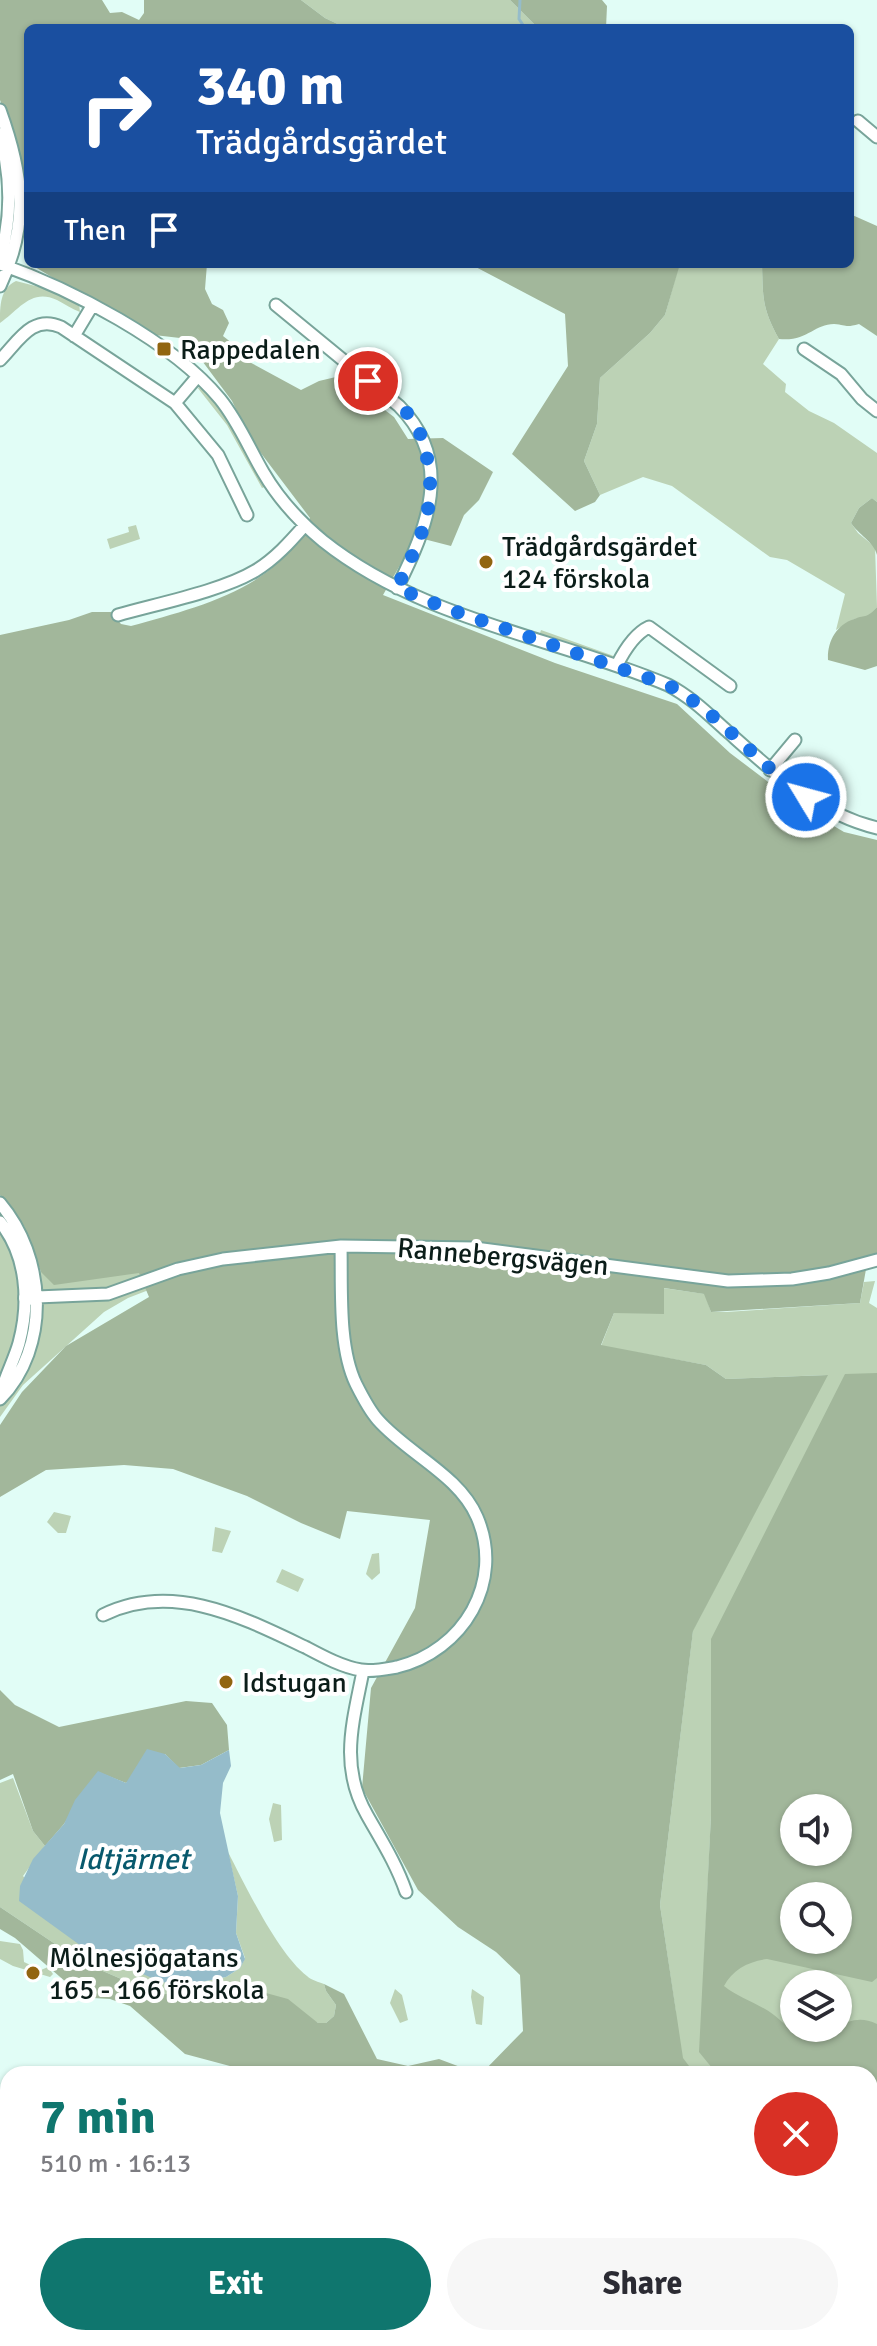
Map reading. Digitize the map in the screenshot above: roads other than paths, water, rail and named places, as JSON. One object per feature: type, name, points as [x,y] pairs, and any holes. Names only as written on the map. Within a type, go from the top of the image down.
[{"type":"street","points":[[0,110],[12,144],[20,183],[19,222],[3,263]]},
{"type":"street","points":[[858,121],[877,137]]},
{"type":"street","points":[[0,134],[9,198],[0,286]]},
{"type":"street","points":[[3,263],[53,283],[164,349],[198,376],[235,420],[273,488],[305,525],[344,556],[397,588],[451,610],[668,685],[692,699],[784,783],[849,820],[877,828]]},
{"type":"street","points":[[276,305],[399,406],[420,432],[431,477],[428,513],[417,550],[397,588]]},
{"type":"street","points":[[74,336],[92,306]]},
{"type":"street","points":[[0,360],[30,329],[42,322],[51,322],[74,336],[175,403],[218,455],[247,515]]},
{"type":"street","points":[[804,349],[841,374],[877,411]]},
{"type":"street","points":[[175,403],[198,376]]},
{"type":"street","points":[[118,615],[252,573],[272,560],[305,525]]},
{"type":"street","points":[[617,665],[630,644],[642,630],[649,627],[730,686]]},
{"type":"street","points":[[770,770],[795,740]]},
{"type":"street","points":[[0,1203],[25,1242],[31,1258],[32,1337],[14,1385],[0,1398]]},
{"type":"street","points":[[0,1222],[15,1248],[31,1298]]},
{"type":"street","points":[[103,1615],[151,1603],[184,1602],[206,1606],[243,1618],[363,1671],[411,1663],[444,1646],[457,1634],[473,1610],[483,1585],[486,1566],[478,1519],[468,1500],[377,1419],[357,1386],[349,1368],[345,1339],[341,1246]]},
{"type":"street","name":"Rannebergsvägen","points":[[31,1298],[118,1293],[178,1269],[223,1259],[341,1246],[475,1248],[728,1281],[801,1278],[877,1260]]},
{"type":"street","points":[[363,1671],[350,1737],[352,1773],[365,1812],[386,1845],[406,1892]]},
{"type":"water","name":"Idtjärnet","points":[[147,1749],[165,1754],[180,1768],[201,1765],[229,1750],[231,1766],[223,1783],[220,1813],[238,1896],[236,1933],[245,1959],[240,1968],[226,1977],[186,1985],[161,1982],[84,1948],[19,1901],[20,1886],[33,1859],[64,1824],[75,1800],[98,1771],[126,1783]]},
{"type":"waterway","points":[[520,0],[519,19],[522,24]]},
{"type":"place","name":"Rappedalen","points":[[164,349]]},
{"type":"place","name":"Trädgårdsgärdet 124 förskola","points":[[486,562]]},
{"type":"place","name":"Idstugan","points":[[226,1682]]},
{"type":"place","name":"Mölnesjögatans 165 - 166 förskola","points":[[33,1973]]}]
